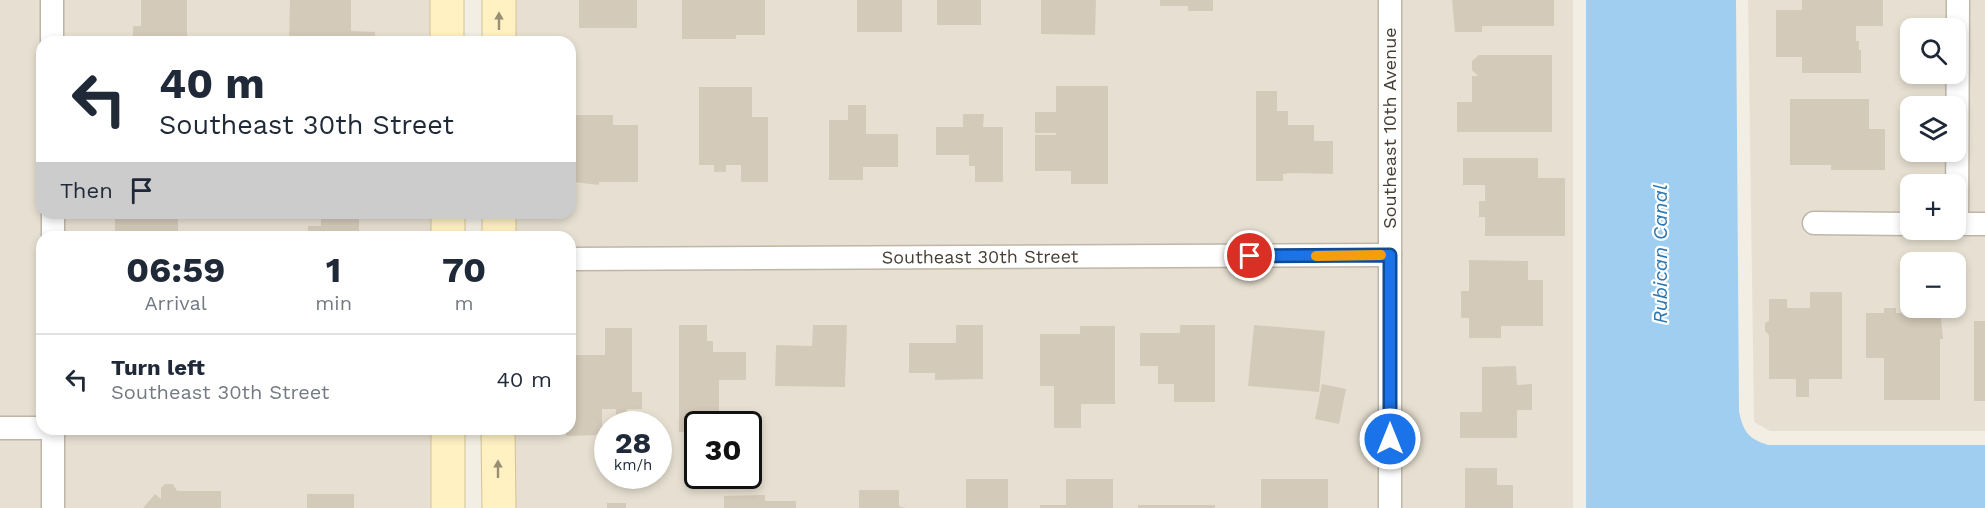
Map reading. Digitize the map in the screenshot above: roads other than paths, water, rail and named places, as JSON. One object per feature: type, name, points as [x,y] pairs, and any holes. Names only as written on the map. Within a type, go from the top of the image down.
[{"type":"main road","points":[[447,0],[447,36]]},
{"type":"main road","points":[[499,0],[499,36]]},
{"type":"main road","points":[[448,435],[448,508]]},
{"type":"main road","points":[[498,435],[499,508]]},
{"type":"street","points":[[52,0],[52,36]]},
{"type":"street","name":"Southeast 10th Avenue","points":[[1390,0],[1390,508]]},
{"type":"street","points":[[1956,174],[1958,0]]},
{"type":"street","points":[[1814,223],[1900,224]]},
{"type":"street","points":[[1966,224],[1985,224]]},
{"type":"street","name":"Southeast 30th Street","points":[[576,259],[1390,255]]},
{"type":"street","points":[[0,428],[36,428]]},
{"type":"street","points":[[53,435],[53,508]]},
{"type":"water","name":"Rubican Canal","points":[[1586,0],[1736,0],[1739,411],[1748,434],[1768,445],[1985,445],[1985,508],[1586,508]]}]
